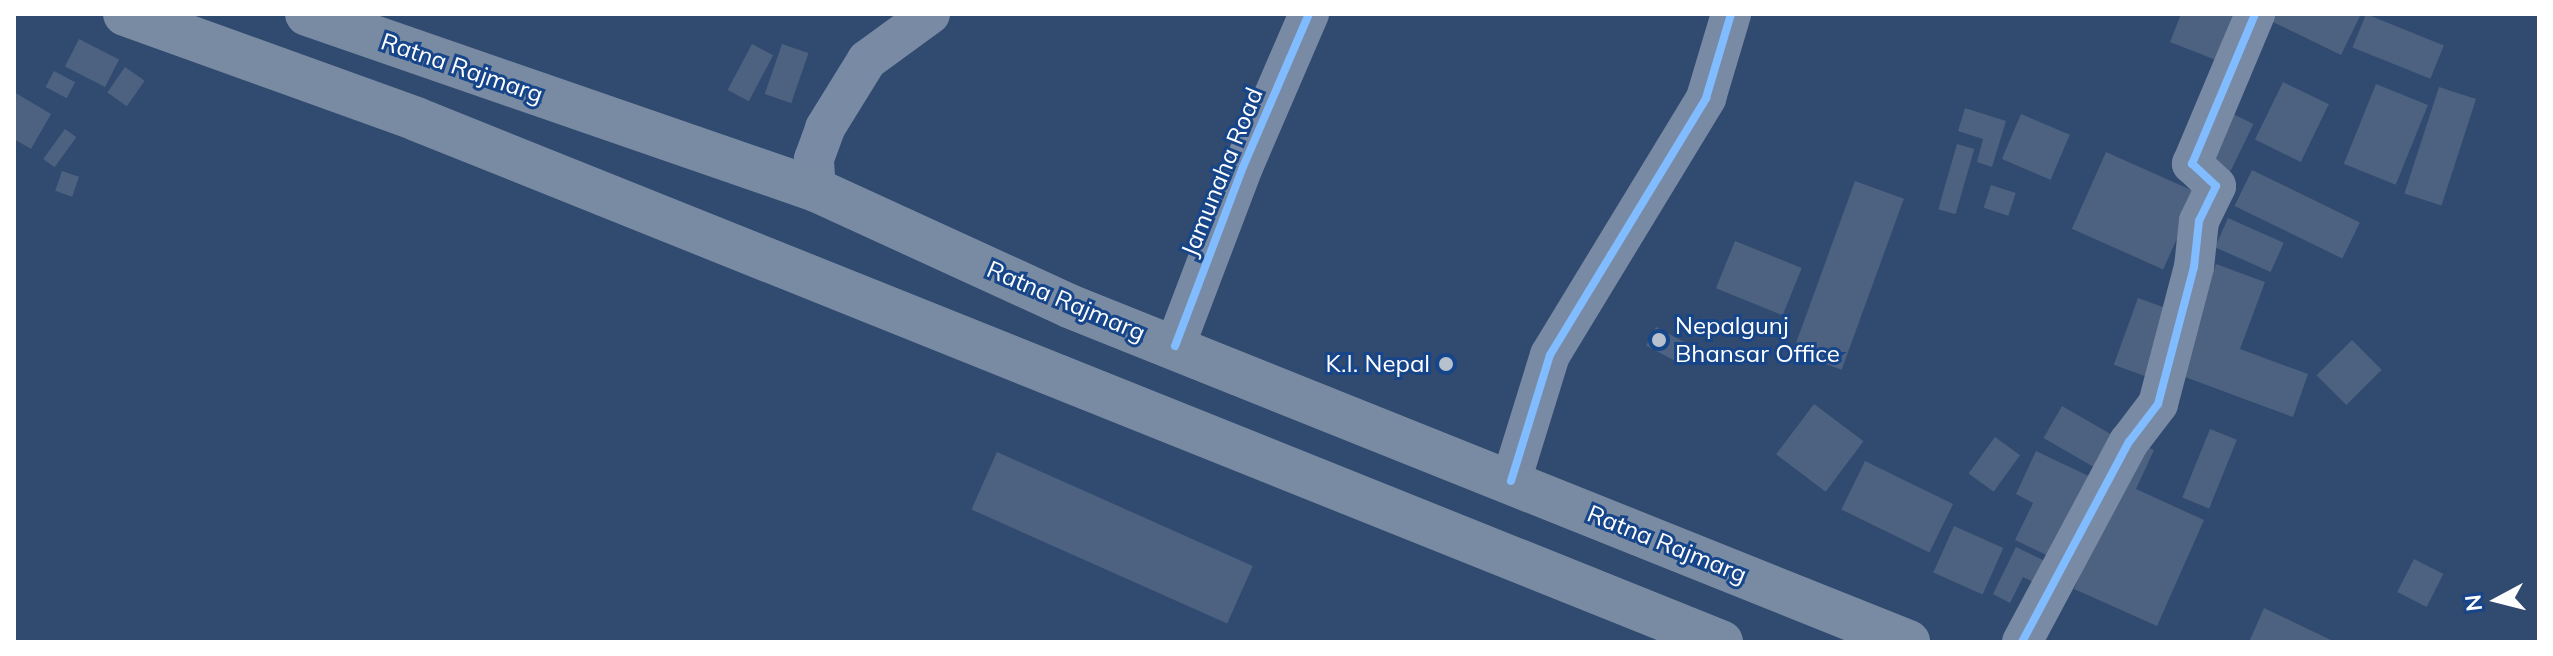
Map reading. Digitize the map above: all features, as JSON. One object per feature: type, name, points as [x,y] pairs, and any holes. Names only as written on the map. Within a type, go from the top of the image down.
[{"type":"highway","points":[[125,14],[446,131],[1721,642]]},
{"type":"highway","name":"Ratna Rajmarg","points":[[307,14],[816,190],[1069,306],[1908,642]]},
{"type":"street","points":[[816,190],[814,159],[825,128],[867,60],[930,14]]},
{"type":"street","name":"Jamunaha Road","points":[[1175,346],[1243,167],[1309,14]]},
{"type":"street","points":[[1511,481],[1550,355],[1706,98],[1731,14]]},
{"type":"street","points":[[2022,642],[2129,442],[2158,404],[2194,267],[2199,221],[2216,186],[2192,164],[2255,14]]},
{"type":"building","points":[[2181,14],[2233,14],[2216,60],[2170,42]]},
{"type":"building","points":[[2270,14],[2361,14],[2341,55],[2267,19]]},
{"type":"building","points":[[2366,14],[2444,45],[2430,79],[2353,47]]},
{"type":"building","points":[[79,39],[119,59],[105,87],[65,67]]},
{"type":"building","points":[[752,44],[773,55],[749,101],[728,90]]},
{"type":"building","points":[[782,44],[808,53],[791,103],[765,94]]},
{"type":"building","points":[[125,67],[145,81],[127,106],[107,92]]},
{"type":"building","points":[[54,71],[75,82],[67,98],[46,87]]},
{"type":"building","points":[[2283,82],[2329,104],[2301,162],[2255,140]]},
{"type":"building","points":[[2376,84],[2428,105],[2396,185],[2344,164]]},
{"type":"building","points":[[2439,87],[2476,99],[2441,206],[2404,194]]},
{"type":"building","points":[[14,92],[51,114],[31,149],[14,139]]},
{"type":"building","points":[[1965,108],[2006,121],[1992,167],[1977,162],[1983,139],[1958,131]]},
{"type":"building","points":[[2231,113],[2253,124],[2228,177],[2205,166]]},
{"type":"building","points":[[2021,114],[2070,135],[2051,180],[2002,159]]},
{"type":"building","points":[[65,129],[76,137],[55,167],[43,159]]},
{"type":"building","points":[[1957,144],[1974,149],[1956,214],[1938,209]]},
{"type":"building","points":[[2106,152],[2197,193],[2163,269],[2072,229]]},
{"type":"building","points":[[2252,170],[2360,223],[2342,259],[2234,206]]},
{"type":"building","points":[[62,171],[79,177],[72,197],[55,191]]},
{"type":"building","points":[[1855,181],[1904,199],[1842,370],[1793,352]]},
{"type":"building","points":[[1991,185],[2016,193],[2008,216],[1984,208]]},
{"type":"building","points":[[2228,218],[2284,243],[2271,272],[2215,247]]},
{"type":"building","points":[[1735,241],[1802,268],[1783,315],[1716,288]]},
{"type":"building","points":[[2216,264],[2265,282],[2240,349],[2308,374],[2293,417],[2177,374]]},
{"type":"building","points":[[2138,298],[2174,311],[2149,378],[2114,365]]},
{"type":"building","points":[[1656,327],[1688,344],[1678,362],[1646,346]]},
{"type":"building","points":[[2352,340],[2382,370],[2346,405],[2317,375]]},
{"type":"building","points":[[1814,404],[1864,441],[1826,492],[1776,454]]},
{"type":"building","points":[[2062,406],[2113,436],[2095,468],[2044,438]]},
{"type":"building","points":[[2210,429],[2237,440],[2209,508],[2182,498]]},
{"type":"building","points":[[1995,437],[2020,455],[1994,492],[1969,473]]},
{"type":"building","points":[[2139,443],[2154,450],[2136,489],[2204,520],[2157,626],[2074,589]]},
{"type":"building","points":[[2036,451],[2097,480],[2059,561],[2015,540],[2033,503],[2016,494]]},
{"type":"building","points":[[997,452],[1253,566],[1227,623],[971,510]]},
{"type":"building","points":[[1865,461],[1953,504],[1929,552],[1841,510]]},
{"type":"building","points":[[1954,526],[2003,548],[1983,595],[1933,573]]},
{"type":"building","points":[[2016,547],[2051,564],[2041,586],[2023,577],[2010,603],[1993,594]]},
{"type":"building","points":[[2414,559],[2443,574],[2427,607],[2397,592]]},
{"type":"building","points":[[2264,608],[2335,642],[2249,642]]},
{"type":"cycle path","points":[[1175,346],[1243,167],[1309,14]]},
{"type":"cycle path","points":[[1511,481],[1550,355],[1706,98],[1731,14]]},
{"type":"cycle path","points":[[2022,642],[2129,442],[2158,404],[2194,267],[2199,221],[2216,186],[2192,164],[2255,14]]},
{"type":"place","name":"Nepalgunj Bhansar Office","points":[[1659,340]]},
{"type":"place","name":"K.I. Nepal","points":[[1446,364]]}]
